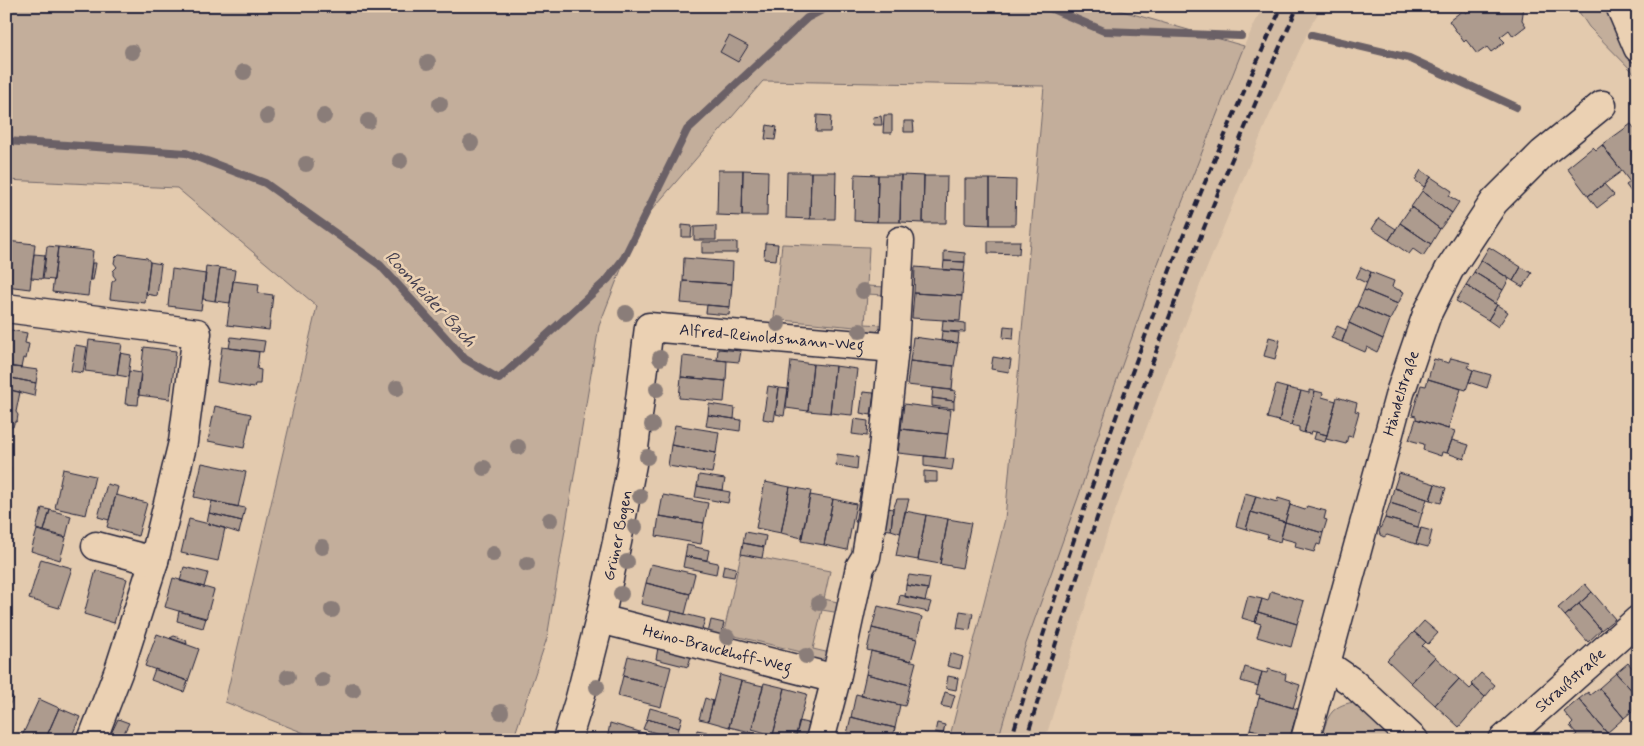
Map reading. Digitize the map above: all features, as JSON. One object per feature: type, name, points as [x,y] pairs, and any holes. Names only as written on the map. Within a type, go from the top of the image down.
[{"type":"street","points":[[1620,6],[1638,48]]},
{"type":"street","name":"Händelstraße","points":[[1305,740],[1400,393],[1427,314],[1449,270],[1494,202],[1543,153],[1602,105]]},
{"type":"street","points":[[820,740],[836,679],[860,567],[866,557],[882,458],[894,348],[900,241]]},
{"type":"street","points":[[6,308],[198,333],[183,442],[154,561],[119,670],[92,740]]},
{"type":"street","name":"Alfred-Reinoldsmann-Weg","points":[[649,327],[894,348]]},
{"type":"street","name":"Grüner Bogen","points":[[567,740],[600,619],[632,464],[649,327]]},
{"type":"street","points":[[96,546],[154,561]]},
{"type":"street","name":"Heino-Brauckhoff-Weg","points":[[600,619],[836,679]]},
{"type":"street","name":"Straußstraße","points":[[1503,740],[1638,620]]},
{"type":"street","points":[[1326,664],[1352,682],[1414,740]]},
{"type":"shaded area","points":[[6,6],[1105,6],[1244,46],[1157,266],[1023,652],[998,740],[949,740],[1005,519],[1044,86],[763,81],[638,226],[599,326],[547,638],[513,740],[322,740],[225,702],[317,306],[177,188],[6,180]]},
{"type":"shaded area","points":[[1263,6],[1323,6],[1312,23],[1266,123],[1200,285],[1109,528],[1045,740],[998,740],[1023,652],[1157,266],[1244,46]]},
{"type":"shaded area","points":[[1575,6],[1638,6],[1638,77],[1589,27]]},
{"type":"shaded area","points":[[782,244],[869,247],[867,286],[886,287],[885,295],[867,294],[865,324],[883,325],[875,333],[854,335],[855,327],[782,320],[781,328],[773,327]]},
{"type":"shaded area","points":[[741,554],[830,571],[824,599],[842,603],[840,613],[822,610],[813,649],[830,653],[823,659],[816,661],[800,660],[801,652],[731,635],[729,642],[722,640]]},
{"type":"shaded area","points":[[1354,702],[1401,740],[1321,740],[1330,714],[1339,707]]},
{"type":"building","points":[[1474,6],[1524,6],[1522,20],[1526,26],[1513,36],[1509,30],[1500,37],[1505,42],[1491,52],[1487,47],[1477,54],[1466,40],[1464,42],[1449,21],[1463,10],[1466,13]]},
{"type":"building","points":[[729,36],[748,46],[738,62],[720,52]]},
{"type":"building","points":[[817,115],[831,116],[830,132],[816,132]]},
{"type":"building","points":[[884,115],[892,115],[892,133],[883,133]]},
{"type":"building","points":[[881,116],[882,125],[874,125],[873,117]]},
{"type":"building","points":[[904,121],[913,121],[914,132],[904,132]]},
{"type":"building","points":[[1631,124],[1638,133],[1637,200],[1626,185],[1630,182],[1602,145]]},
{"type":"building","points":[[767,125],[777,127],[775,140],[765,139]]},
{"type":"building","points":[[1602,145],[1622,171],[1588,196],[1567,168],[1593,147],[1596,150]]},
{"type":"building","points":[[718,170],[743,170],[742,216],[717,215]]},
{"type":"building","points":[[743,170],[768,171],[767,216],[742,216]]},
{"type":"building","points":[[1421,170],[1431,177],[1424,187],[1415,180]]},
{"type":"building","points":[[787,172],[811,172],[810,219],[786,218]]},
{"type":"building","points":[[811,172],[836,172],[835,219],[810,219]]},
{"type":"building","points":[[855,174],[878,175],[877,222],[854,221]]},
{"type":"building","points":[[878,175],[901,175],[900,222],[877,222]]},
{"type":"building","points":[[901,175],[924,176],[923,223],[900,222]]},
{"type":"building","points":[[924,176],[947,176],[946,223],[923,223]]},
{"type":"building","points":[[1431,177],[1452,191],[1449,196],[1459,202],[1452,213],[1422,191]]},
{"type":"building","points":[[965,179],[990,179],[990,225],[965,224]]},
{"type":"building","points":[[990,179],[1016,180],[1015,225],[990,225]]},
{"type":"building","points":[[1604,184],[1614,195],[1597,208],[1588,196]]},
{"type":"building","points":[[1422,191],[1452,213],[1440,229],[1411,207]]},
{"type":"building","points":[[1411,207],[1440,229],[1431,244],[1400,223]]},
{"type":"building","points":[[1379,218],[1396,229],[1389,240],[1372,229]]},
{"type":"building","points":[[1400,223],[1431,244],[1423,256],[1413,249],[1409,254],[1389,240]]},
{"type":"building","points":[[682,225],[692,226],[691,237],[682,237]]},
{"type":"building","points":[[716,226],[716,240],[694,240],[694,227]]},
{"type":"building","points":[[6,241],[35,244],[30,289],[6,286]]},
{"type":"building","points":[[988,241],[1020,241],[1019,254],[988,253]]},
{"type":"building","points":[[702,242],[737,242],[737,253],[702,253]]},
{"type":"building","points":[[765,243],[778,244],[776,260],[764,259]]},
{"type":"building","points":[[47,246],[58,247],[54,280],[43,279]]},
{"type":"building","points":[[58,247],[93,251],[88,296],[52,292]]},
{"type":"building","points":[[1489,247],[1521,267],[1513,281],[1481,260]]},
{"type":"building","points":[[944,251],[965,253],[965,262],[944,261]]},
{"type":"building","points":[[34,254],[45,255],[42,279],[31,278]]},
{"type":"building","points":[[119,254],[147,258],[150,262],[145,303],[110,299],[112,282],[116,279],[113,275],[113,271],[117,267],[114,263],[115,258]]},
{"type":"building","points":[[684,258],[733,262],[732,284],[683,281]]},
{"type":"building","points":[[1481,260],[1509,279],[1503,290],[1474,272]]},
{"type":"building","points":[[944,261],[965,262],[964,271],[943,270]]},
{"type":"building","points":[[150,262],[161,264],[157,296],[146,294]]},
{"type":"building","points":[[92,263],[96,263],[93,280],[90,280]]},
{"type":"building","points":[[206,266],[220,268],[215,301],[203,299]]},
{"type":"building","points":[[915,267],[964,271],[962,296],[914,293]]},
{"type":"building","points":[[1361,267],[1371,272],[1366,283],[1356,278]]},
{"type":"building","points":[[1521,267],[1532,273],[1523,287],[1513,281]]},
{"type":"building","points":[[220,268],[235,270],[230,303],[215,301]]},
{"type":"building","points":[[172,269],[206,274],[201,310],[168,306]]},
{"type":"building","points":[[1371,272],[1394,281],[1392,287],[1404,292],[1398,304],[1364,290]]},
{"type":"building","points":[[1474,272],[1503,290],[1495,304],[1466,285]]},
{"type":"building","points":[[233,281],[259,284],[258,293],[273,295],[269,330],[227,325]]},
{"type":"building","points":[[683,281],[732,284],[730,307],[681,303]]},
{"type":"building","points":[[1466,285],[1497,305],[1488,320],[1456,301]]},
{"type":"building","points":[[1364,290],[1398,304],[1390,320],[1357,306]]},
{"type":"building","points":[[914,293],[962,296],[960,321],[912,318]]},
{"type":"building","points":[[707,305],[730,307],[729,315],[706,313]]},
{"type":"building","points":[[1497,305],[1508,312],[1498,327],[1488,320]]},
{"type":"building","points":[[1357,306],[1390,320],[1383,339],[1349,323]]},
{"type":"building","points":[[943,320],[965,323],[965,332],[942,331]]},
{"type":"building","points":[[1349,323],[1383,339],[1377,352],[1367,347],[1365,352],[1342,342]]},
{"type":"building","points":[[1004,326],[1014,327],[1013,339],[1003,338]]},
{"type":"building","points":[[1337,326],[1346,330],[1342,342],[1331,338]]},
{"type":"building","points":[[6,329],[27,333],[25,343],[29,344],[26,359],[23,358],[21,368],[6,366]]},
{"type":"building","points":[[942,331],[959,333],[958,343],[941,341]]},
{"type":"building","points":[[231,337],[265,341],[263,352],[229,348]]},
{"type":"building","points":[[913,337],[958,343],[954,366],[910,361]]},
{"type":"building","points":[[1269,337],[1280,340],[1275,359],[1264,356]]},
{"type":"building","points":[[89,340],[122,344],[117,375],[85,371]]},
{"type":"building","points":[[75,345],[87,347],[83,373],[71,371]]},
{"type":"building","points":[[144,347],[176,351],[170,399],[138,395]]},
{"type":"building","points":[[222,347],[259,352],[257,369],[261,370],[260,384],[255,384],[254,388],[217,382]]},
{"type":"building","points":[[718,349],[741,351],[739,362],[717,360]]},
{"type":"building","points":[[120,353],[131,355],[128,377],[117,375]]},
{"type":"building","points":[[683,356],[727,361],[726,381],[681,377]]},
{"type":"building","points":[[993,357],[1011,360],[1009,372],[991,369]]},
{"type":"building","points":[[1451,358],[1470,363],[1468,368],[1473,370],[1466,390],[1428,379],[1434,359],[1449,363]]},
{"type":"building","points":[[791,361],[813,364],[808,411],[786,408]]},
{"type":"building","points":[[910,361],[954,366],[952,390],[907,385]]},
{"type":"building","points":[[813,364],[835,366],[830,413],[808,411]]},
{"type":"building","points":[[8,366],[38,370],[36,383],[6,377]]},
{"type":"building","points":[[835,366],[857,369],[852,415],[830,413]]},
{"type":"building","points":[[1473,370],[1491,375],[1487,388],[1469,382]]},
{"type":"building","points":[[129,371],[141,373],[138,405],[125,404]]},
{"type":"building","points":[[6,377],[36,383],[34,396],[6,389]]},
{"type":"building","points":[[681,377],[726,381],[724,402],[679,398]]},
{"type":"building","points":[[1428,379],[1461,389],[1448,429],[1416,419],[1416,416],[1412,415],[1421,385],[1426,386]]},
{"type":"building","points":[[1276,385],[1287,388],[1279,421],[1267,418]]},
{"type":"building","points":[[768,386],[779,388],[774,421],[763,419]]},
{"type":"building","points":[[779,388],[788,389],[784,416],[776,414]]},
{"type":"building","points":[[933,388],[956,391],[954,401],[932,398]]},
{"type":"building","points":[[1287,388],[1301,391],[1291,425],[1279,421]]},
{"type":"building","points":[[6,389],[20,392],[16,412],[18,415],[17,421],[13,427],[6,426]]},
{"type":"building","points":[[1309,390],[1315,391],[1304,433],[1299,431],[1299,427],[1291,425],[1301,391],[1309,393]]},
{"type":"building","points":[[1315,391],[1323,393],[1322,397],[1336,401],[1327,435],[1312,431],[1311,434],[1304,433]]},
{"type":"building","points":[[863,392],[874,393],[871,415],[860,413]]},
{"type":"building","points":[[1337,397],[1357,403],[1355,411],[1359,412],[1352,437],[1348,436],[1346,444],[1326,439]]},
{"type":"building","points":[[932,398],[954,401],[954,409],[932,406]]},
{"type":"building","points":[[709,404],[735,408],[734,419],[708,415]]},
{"type":"building","points":[[904,404],[951,410],[948,434],[901,429]]},
{"type":"building","points":[[215,406],[251,414],[244,448],[208,441]]},
{"type":"building","points":[[708,415],[741,420],[740,431],[706,426]]},
{"type":"building","points":[[854,419],[868,421],[867,436],[852,434]]},
{"type":"building","points":[[1416,419],[1455,431],[1447,453],[1442,452],[1441,456],[1423,450],[1424,444],[1409,440]]},
{"type":"building","points":[[675,425],[719,432],[716,453],[671,445]]},
{"type":"building","points":[[901,429],[948,434],[945,458],[898,453]]},
{"type":"building","points":[[1316,432],[1327,435],[1325,442],[1314,439]]},
{"type":"building","points":[[1452,440],[1469,445],[1464,459],[1447,453]]},
{"type":"building","points":[[671,445],[716,453],[712,473],[668,466]]},
{"type":"building","points":[[837,454],[858,457],[857,469],[836,465]]},
{"type":"building","points":[[924,456],[954,459],[952,470],[924,466]]},
{"type":"building","points":[[202,463],[246,472],[238,507],[194,497]]},
{"type":"building","points":[[6,466],[11,468],[7,484],[6,484]]},
{"type":"building","points":[[63,469],[95,476],[86,515],[55,508]]},
{"type":"building","points":[[924,471],[937,472],[937,482],[924,482]]},
{"type":"building","points":[[1399,473],[1435,484],[1430,500],[1394,488]]},
{"type":"building","points":[[699,475],[725,479],[723,490],[697,486]]},
{"type":"building","points":[[765,482],[790,487],[781,533],[756,528]]},
{"type":"building","points":[[107,484],[118,487],[109,520],[98,517]]},
{"type":"building","points":[[1435,484],[1446,488],[1441,503],[1430,500]]},
{"type":"building","points":[[697,486],[730,492],[728,503],[695,497]]},
{"type":"building","points":[[790,487],[811,491],[802,538],[781,533]]},
{"type":"building","points":[[1394,488],[1427,499],[1422,513],[1390,503]]},
{"type":"building","points":[[861,489],[871,491],[865,524],[855,522]]},
{"type":"building","points":[[1245,493],[1256,496],[1246,529],[1236,526]]},
{"type":"building","points":[[116,495],[147,503],[138,536],[107,527]]},
{"type":"building","points":[[663,495],[708,503],[704,523],[659,516]]},
{"type":"building","points":[[810,495],[833,499],[824,545],[801,541]]},
{"type":"building","points":[[1256,496],[1277,502],[1278,498],[1291,502],[1285,522],[1251,512]]},
{"type":"building","points":[[833,499],[856,504],[847,550],[824,545]]},
{"type":"building","points":[[897,499],[909,499],[900,533],[891,530],[893,509]]},
{"type":"building","points":[[212,501],[245,508],[242,521],[209,513]]},
{"type":"building","points":[[1390,503],[1422,513],[1418,527],[1385,518]]},
{"type":"building","points":[[1290,505],[1305,510],[1307,506],[1326,511],[1324,519],[1327,520],[1323,533],[1285,522]]},
{"type":"building","points":[[883,507],[893,509],[891,530],[880,529]]},
{"type":"building","points":[[42,508],[50,510],[44,531],[36,529]]},
{"type":"building","points":[[50,510],[71,516],[66,537],[44,531]]},
{"type":"building","points":[[905,511],[926,515],[918,560],[896,556]]},
{"type":"building","points":[[1251,512],[1285,522],[1280,542],[1267,538],[1268,535],[1246,529]]},
{"type":"building","points":[[209,513],[242,521],[239,533],[207,523]]},
{"type":"building","points":[[926,515],[948,519],[940,564],[918,560]]},
{"type":"building","points":[[659,516],[704,523],[701,544],[656,536]]},
{"type":"building","points":[[1385,518],[1421,528],[1416,544],[1387,535],[1384,537],[1380,535],[1379,531]]},
{"type":"building","points":[[189,519],[225,528],[218,561],[181,553]]},
{"type":"building","points":[[948,519],[971,523],[962,568],[940,564]]},
{"type":"building","points":[[1285,522],[1323,533],[1320,545],[1317,544],[1314,552],[1295,547],[1296,542],[1281,538]]},
{"type":"building","points":[[1638,527],[1638,538],[1632,532]]},
{"type":"building","points":[[1421,528],[1432,531],[1428,547],[1416,544]]},
{"type":"building","points":[[37,530],[66,538],[60,560],[31,551]]},
{"type":"building","points":[[745,532],[766,536],[764,547],[743,543]]},
{"type":"building","points":[[743,543],[764,547],[762,558],[741,554]]},
{"type":"building","points":[[687,545],[709,550],[707,560],[685,556]]},
{"type":"building","points":[[685,556],[718,563],[716,574],[683,567]]},
{"type":"building","points":[[41,559],[72,568],[59,608],[29,599]]},
{"type":"building","points":[[651,564],[695,574],[690,594],[646,583]]},
{"type":"building","points":[[724,565],[736,568],[734,577],[722,575]]},
{"type":"building","points":[[184,567],[208,573],[204,587],[180,581]]},
{"type":"building","points":[[96,570],[127,579],[114,623],[84,614]]},
{"type":"building","points":[[909,575],[930,578],[928,589],[906,585]]},
{"type":"building","points":[[173,578],[214,590],[206,619],[165,607]]},
{"type":"building","points":[[646,583],[690,594],[685,614],[641,604]]},
{"type":"building","points":[[1585,584],[1592,592],[1565,616],[1558,608]]},
{"type":"building","points":[[906,585],[928,589],[925,601],[905,597]]},
{"type":"building","points":[[1271,591],[1304,601],[1297,624],[1258,612],[1262,599],[1268,601]]},
{"type":"building","points":[[1592,592],[1615,619],[1601,630],[1579,604]]},
{"type":"building","points":[[900,595],[931,602],[928,612],[898,605]]},
{"type":"building","points":[[1248,596],[1262,599],[1255,622],[1242,618]]},
{"type":"building","points":[[1579,604],[1601,630],[1588,642],[1565,616]]},
{"type":"building","points":[[878,606],[922,617],[917,639],[872,628]]},
{"type":"building","points":[[179,611],[206,618],[203,628],[177,621]]},
{"type":"building","points":[[672,611],[705,619],[702,630],[669,622]]},
{"type":"building","points":[[960,611],[973,613],[970,630],[957,628]]},
{"type":"building","points":[[1258,612],[1297,624],[1291,647],[1257,637],[1261,624],[1255,622]]},
{"type":"building","points":[[711,620],[724,623],[721,635],[708,633]]},
{"type":"building","points":[[1424,621],[1438,633],[1428,644],[1414,632]]},
{"type":"building","points":[[872,628],[917,639],[911,661],[867,650]]},
{"type":"building","points":[[1414,632],[1426,642],[1422,646],[1435,657],[1411,683],[1387,660]]},
{"type":"building","points":[[157,634],[199,649],[188,681],[145,666]]},
{"type":"building","points":[[174,636],[186,640],[187,644],[170,638]]},
{"type":"building","points":[[658,648],[691,656],[688,667],[656,659]]},
{"type":"building","points":[[871,651],[916,662],[910,685],[866,674]]},
{"type":"building","points":[[950,653],[963,657],[960,669],[947,666]]},
{"type":"building","points":[[628,656],[671,667],[666,687],[623,676]]},
{"type":"building","points":[[1435,657],[1459,679],[1435,705],[1411,683]]},
{"type":"building","points":[[1628,663],[1634,670],[1638,669],[1638,697],[1616,673]]},
{"type":"building","points":[[1245,667],[1262,672],[1258,686],[1241,681]]},
{"type":"building","points":[[155,669],[188,681],[184,692],[151,680]]},
{"type":"building","points":[[1268,669],[1286,674],[1285,680],[1300,685],[1293,708],[1259,698],[1260,695],[1256,694],[1262,672],[1267,673]]},
{"type":"building","points":[[1481,673],[1495,685],[1485,697],[1471,684]]},
{"type":"building","points":[[1616,673],[1638,697],[1638,706],[1624,718],[1599,688]]},
{"type":"building","points":[[866,674],[910,685],[905,706],[861,696]]},
{"type":"building","points":[[720,675],[741,681],[729,727],[708,721]]},
{"type":"building","points":[[623,676],[666,687],[661,707],[618,696]]},
{"type":"building","points":[[948,676],[958,678],[956,690],[946,688]]},
{"type":"building","points":[[1459,679],[1470,689],[1473,686],[1485,697],[1459,727],[1435,705]]},
{"type":"building","points":[[741,681],[763,686],[751,732],[729,727]]},
{"type":"building","points":[[764,683],[785,688],[773,735],[752,729]]},
{"type":"building","points":[[785,688],[807,694],[795,739],[773,735]]},
{"type":"building","points":[[1599,688],[1624,718],[1607,733],[1579,699],[1588,692],[1590,695]]},
{"type":"building","points":[[945,692],[955,695],[951,708],[941,706]]},
{"type":"building","points":[[6,694],[13,697],[6,713]]},
{"type":"building","points":[[856,694],[900,705],[895,728],[851,717]]},
{"type":"building","points":[[705,698],[713,701],[708,721],[699,719]]},
{"type":"building","points":[[1259,698],[1298,709],[1289,740],[1250,729]]},
{"type":"building","points":[[39,699],[59,708],[45,740],[30,740],[22,736]]},
{"type":"building","points":[[1579,699],[1607,733],[1599,740],[1570,740],[1577,734],[1570,726],[1573,723],[1564,712]]},
{"type":"building","points":[[59,708],[80,717],[70,740],[45,740]]},
{"type":"building","points":[[650,708],[682,717],[679,728],[647,719]]},
{"type":"building","points":[[851,717],[895,728],[892,740],[846,738]]},
{"type":"building","points":[[118,719],[129,723],[119,740],[108,740]]},
{"type":"building","points":[[647,719],[679,728],[676,739],[643,729]]},
{"type":"building","points":[[799,721],[811,724],[807,740],[795,740]]},
{"type":"building","points":[[610,723],[653,736],[652,740],[607,740]]},
{"type":"building","points":[[937,723],[945,725],[943,734],[935,732]]},
{"type":"building","points":[[1250,729],[1285,740],[1242,740],[1244,735],[1248,736]]},
{"type":"building","points":[[697,730],[707,732],[706,740],[695,740]]},
{"type":"building","points":[[122,733],[124,733],[139,740],[119,740]]},
{"type":"waterway","name":"Roonheider Bach","points":[[6,141],[186,153],[265,183],[380,265],[465,359],[499,379],[608,279],[624,258],[687,130],[807,18],[830,6]]},
{"type":"waterway","name":"Roonheider Bach","points":[[1045,6],[1104,31],[1241,36]]},
{"type":"waterway","name":"Roonheider Bach","points":[[1312,35],[1409,58],[1516,107]]},
{"type":"railway","points":[[1011,740],[1086,504],[1148,328],[1210,170],[1282,6]]},
{"type":"railway","points":[[1026,740],[1085,553],[1150,368],[1221,186],[1298,6]]}]
